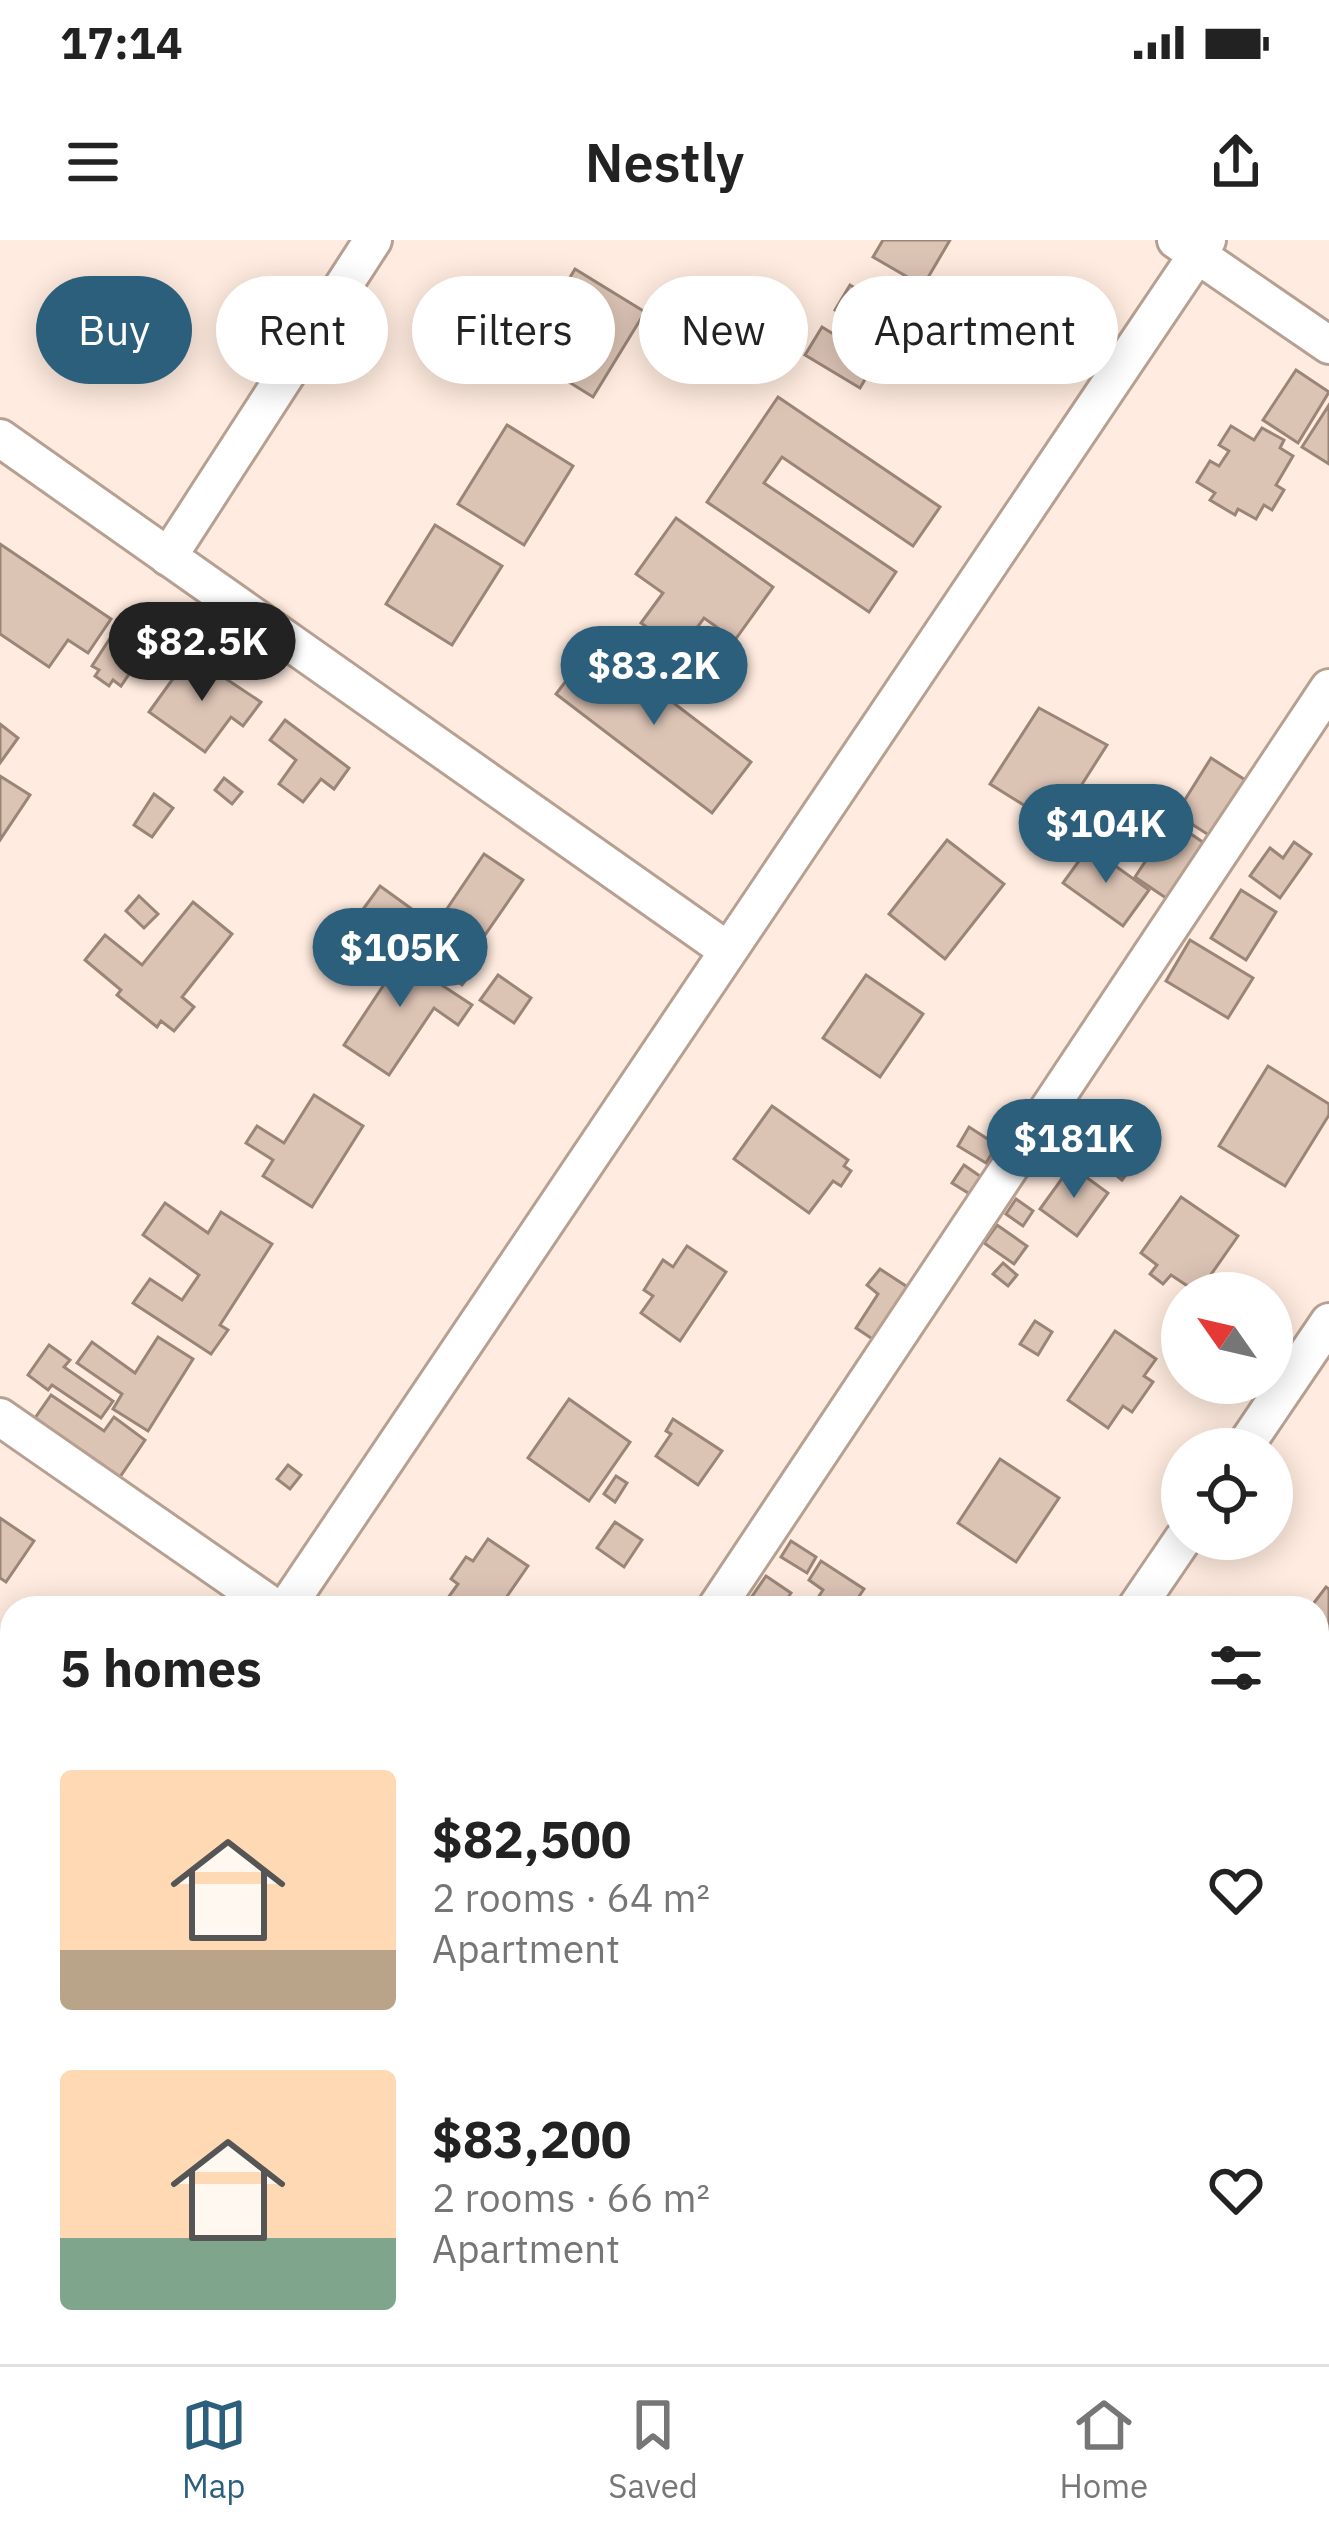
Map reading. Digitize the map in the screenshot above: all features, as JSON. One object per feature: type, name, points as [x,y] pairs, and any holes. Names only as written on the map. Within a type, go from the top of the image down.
[{"type":"street","points":[[169,557],[373,240]]},
{"type":"street","points":[[294,1596],[1194,245],[1329,345]]},
{"type":"street","points":[[0,438],[727,950]]},
{"type":"street","points":[[724,1596],[1329,688]]},
{"type":"street","points":[[1257,1428],[1329,1322]]},
{"type":"street","points":[[0,1417],[258,1596]]},
{"type":"street","points":[[1144,1596],[1169,1560]]},
{"type":"building","points":[[883,240],[950,240],[929,276],[906,276],[873,257]]},
{"type":"building","points":[[615,294],[639,308],[639,322],[615,361]]},
{"type":"building","points":[[822,327],[832,333],[832,371],[808,357]]},
{"type":"building","points":[[1296,370],[1329,392],[1298,443],[1263,420]]},
{"type":"building","points":[[572,384],[601,384],[593,397]]},
{"type":"building","points":[[778,397],[940,507],[913,546],[782,457],[764,483],[896,572],[869,612],[707,502]]},
{"type":"building","points":[[1329,405],[1329,464],[1302,447]]},
{"type":"building","points":[[507,425],[573,466],[524,545],[458,504]]},
{"type":"building","points":[[1231,426],[1254,440],[1262,428],[1284,440],[1280,448],[1293,456],[1276,485],[1284,490],[1272,510],[1264,505],[1256,519],[1238,509],[1235,515],[1210,500],[1215,493],[1197,482],[1210,461],[1219,466],[1229,451],[1219,445]]},
{"type":"building","points":[[676,518],[773,587],[735,640],[704,618],[680,651],[641,623],[663,593],[636,574]]},
{"type":"building","points":[[435,525],[502,566],[452,645],[386,604]]},
{"type":"building","points":[[0,544],[111,619],[88,653],[68,640],[49,667],[0,634]]},
{"type":"building","points":[[120,623],[150,643],[121,686],[113,680],[109,686],[95,676],[99,670],[92,666]]},
{"type":"building","points":[[595,643],[751,762],[712,813],[556,694]]},
{"type":"building","points":[[190,655],[261,702],[243,726],[231,717],[205,752],[149,712]]},
{"type":"building","points":[[1039,708],[1107,745],[1056,825],[990,784]]},
{"type":"building","points":[[285,720],[349,768],[334,789],[321,779],[303,802],[279,784],[296,760],[270,740]]},
{"type":"building","points":[[0,724],[18,738],[0,763]]},
{"type":"building","points":[[1211,758],[1250,783],[1215,839],[1176,814]]},
{"type":"building","points":[[0,776],[30,795],[0,840]]},
{"type":"building","points":[[224,778],[242,792],[232,804],[215,790]]},
{"type":"building","points":[[154,794],[173,808],[152,837],[134,825]]},
{"type":"building","points":[[1172,821],[1204,843],[1166,898],[1135,877]]},
{"type":"building","points":[[947,840],[1004,884],[945,959],[889,914]]},
{"type":"building","points":[[1294,842],[1311,854],[1280,898],[1250,876],[1270,848],[1283,858]]},
{"type":"building","points":[[1089,847],[1149,890],[1123,926],[1063,883]]},
{"type":"building","points":[[484,854],[523,880],[476,948],[438,922]]},
{"type":"building","points":[[380,886],[481,959],[462,985],[361,912]]},
{"type":"building","points":[[1241,890],[1276,912],[1246,960],[1211,938]]},
{"type":"building","points":[[139,896],[158,914],[144,928],[126,911]]},
{"type":"building","points":[[193,902],[232,934],[182,997],[194,1007],[174,1031],[161,1021],[157,1027],[117,995],[121,990],[85,960],[105,935],[142,965]]},
{"type":"building","points":[[1190,940],[1253,978],[1228,1018],[1166,981]]},
{"type":"building","points":[[381,945],[472,1005],[458,1025],[434,1008],[389,1075],[344,1045],[385,983],[366,971]]},
{"type":"building","points":[[498,975],[531,998],[514,1023],[480,1000]]},
{"type":"building","points":[[866,975],[923,1014],[880,1077],[823,1038]]},
{"type":"building","points":[[1268,1066],[1329,1104],[1329,1115],[1285,1186],[1219,1146]]},
{"type":"building","points":[[314,1095],[363,1126],[312,1207],[263,1176],[273,1160],[246,1143],[257,1126],[284,1143]]},
{"type":"building","points":[[772,1106],[848,1160],[844,1166],[851,1171],[841,1186],[833,1181],[809,1213],[734,1159]]},
{"type":"building","points":[[1102,1106],[1150,1143],[1122,1180],[1075,1142]]},
{"type":"building","points":[[969,1127],[997,1145],[986,1163],[958,1146]]},
{"type":"building","points":[[964,1165],[984,1179],[973,1196],[952,1183]]},
{"type":"building","points":[[1071,1166],[1108,1193],[1077,1236],[1040,1209]]},
{"type":"building","points":[[1181,1197],[1238,1236],[1213,1272],[1161,1272],[1161,1282],[1150,1274],[1157,1265],[1141,1253]]},
{"type":"building","points":[[1016,1199],[1033,1211],[1023,1226],[1006,1214]]},
{"type":"building","points":[[165,1203],[208,1233],[221,1212],[272,1244],[220,1325],[228,1330],[211,1354],[133,1303],[150,1279],[182,1300],[199,1275],[143,1235]]},
{"type":"building","points":[[997,1225],[1027,1246],[1014,1264],[984,1243]]},
{"type":"building","points":[[687,1246],[726,1272],[680,1341],[641,1313],[653,1296],[644,1290],[663,1260],[673,1267]]},
{"type":"building","points":[[1003,1263],[1017,1275],[1008,1286],[993,1274]]},
{"type":"building","points":[[880,1269],[909,1288],[874,1340],[856,1328],[878,1294],[867,1285]]},
{"type":"building","points":[[1035,1321],[1052,1332],[1038,1355],[1020,1344]]},
{"type":"building","points":[[1115,1331],[1156,1359],[1144,1376],[1153,1382],[1132,1412],[1123,1406],[1108,1428],[1068,1400]]},
{"type":"building","points":[[158,1337],[193,1359],[148,1431],[113,1409],[122,1394],[77,1363],[92,1342],[135,1373]]},
{"type":"building","points":[[49,1345],[70,1360],[64,1367],[113,1401],[101,1418],[28,1375]]},
{"type":"building","points":[[51,1395],[104,1431],[114,1417],[145,1440],[120,1477],[35,1418]]},
{"type":"building","points":[[569,1399],[630,1442],[589,1501],[528,1458]]},
{"type":"building","points":[[673,1419],[722,1451],[698,1485],[656,1456],[671,1434],[666,1431]]},
{"type":"building","points":[[1000,1459],[1059,1498],[1016,1562],[958,1523]]},
{"type":"building","points":[[288,1465],[301,1475],[290,1489],[277,1479]]},
{"type":"building","points":[[616,1476],[627,1483],[615,1502],[604,1494]]},
{"type":"building","points":[[0,1518],[34,1541],[6,1582],[0,1578]]},
{"type":"building","points":[[615,1522],[642,1540],[624,1567],[597,1548]]},
{"type":"building","points":[[488,1539],[528,1566],[507,1596],[449,1596],[458,1584],[451,1579],[466,1557],[473,1561]]},
{"type":"building","points":[[791,1541],[816,1557],[807,1573],[781,1557]]},
{"type":"building","points":[[821,1561],[864,1589],[859,1596],[819,1596],[823,1590],[809,1580]]},
{"type":"building","points":[[766,1576],[791,1593],[789,1596],[752,1596]]}]
